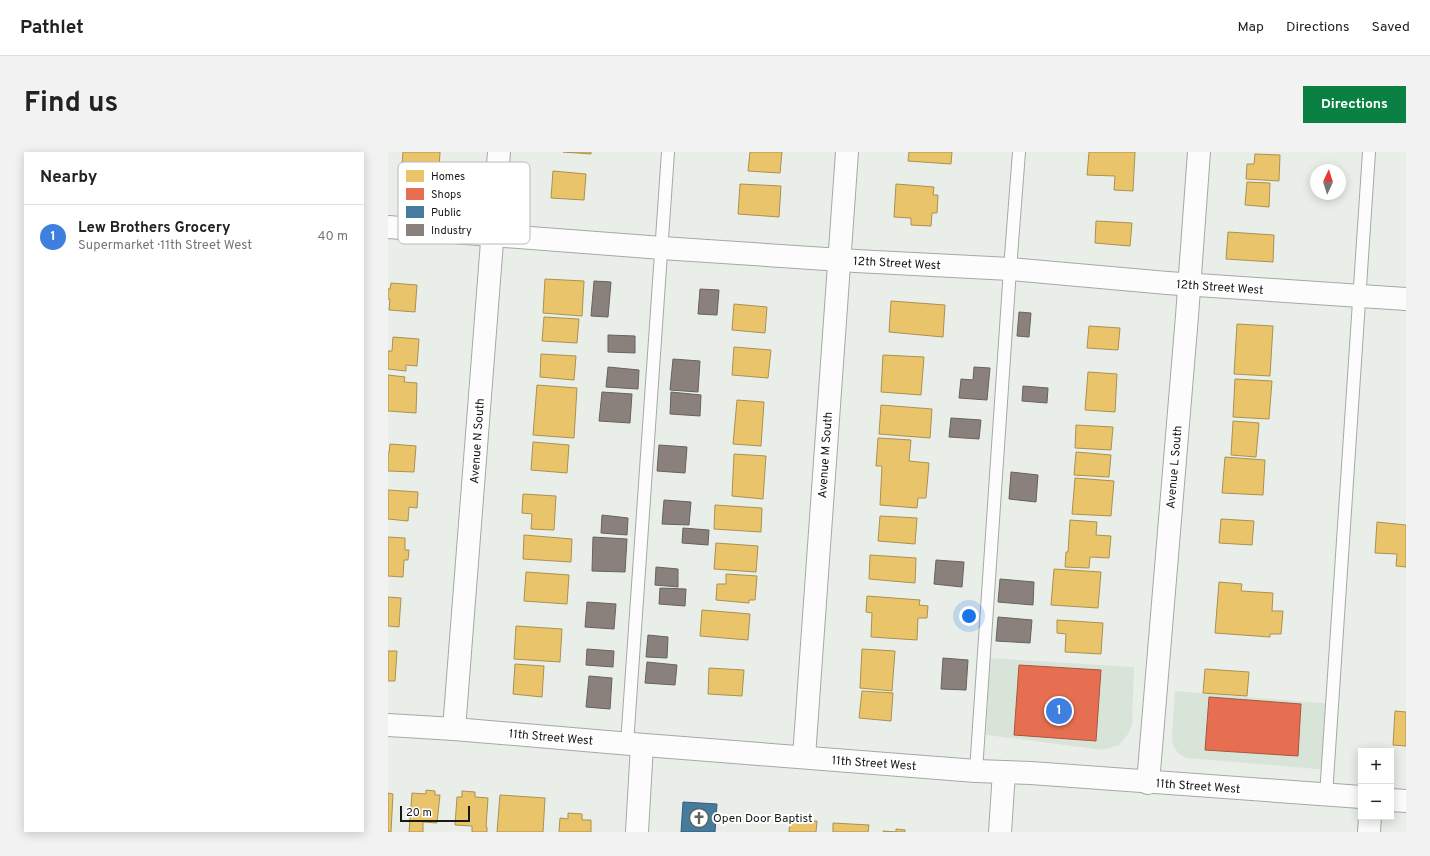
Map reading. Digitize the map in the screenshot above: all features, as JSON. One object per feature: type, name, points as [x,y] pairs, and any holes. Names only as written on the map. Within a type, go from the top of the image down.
[{"type":"street","name":"Avenue N South","points":[[498,162],[499,152]]},
{"type":"street","name":"Avenue M South","points":[[804,757],[847,152]]},
{"type":"street","name":"Avenue L South","points":[[1148,782],[1189,284],[1198,152]]},
{"type":"street","name":"12th Street West","points":[[388,227],[398,228]]},
{"type":"street","name":"12th Street West","points":[[530,238],[839,260],[1010,269],[1406,300]]},
{"type":"street","name":"Avenue N South","points":[[454,729],[491,244]]},
{"type":"street","name":"11th Street West","points":[[388,726],[454,729],[976,771],[1358,798]]},
{"type":"street","points":[[634,744],[637,832]]},
{"type":"street","points":[[1000,832],[1004,772]]},
{"type":"street","points":[[1394,800],[1406,801]]},
{"type":"street","points":[[1369,832],[1370,820]]},
{"type":"lane","points":[[634,744],[668,152]]},
{"type":"lane","points":[[976,771],[1019,152]]},
{"type":"lane","points":[[1326,795],[1334,704],[1369,152]]},
{"type":"shaded area","points":[[990,658],[1134,667],[1132,725],[1128,734],[1119,745],[1103,750],[986,735]]},
{"type":"shaded area","points":[[1175,691],[1333,704],[1328,770],[1186,758],[1178,753],[1173,745],[1172,734]]},
{"type":"building: Homes","points":[[403,152],[440,152],[439,162],[402,162]]},
{"type":"building: Homes","points":[[563,152],[591,152],[591,154]]},
{"type":"building: Homes","points":[[750,152],[782,152],[780,173],[748,171]]},
{"type":"building: Homes","points":[[909,152],[952,152],[951,164],[908,161]]},
{"type":"building: Homes","points":[[1089,152],[1135,152],[1133,191],[1114,190],[1115,176],[1087,175]]},
{"type":"building: Homes","points":[[1255,154],[1280,155],[1279,181],[1246,179],[1247,164],[1254,164]]},
{"type":"building: Homes","points":[[553,171],[586,174],[584,200],[551,198]]},
{"type":"building: Homes","points":[[1247,182],[1270,183],[1269,207],[1245,205]]},
{"type":"building: Homes","points":[[740,184],[781,186],[779,217],[738,214]]},
{"type":"building: Homes","points":[[896,184],[934,187],[933,195],[938,195],[937,213],[932,213],[931,226],[911,225],[911,218],[894,217]]},
{"type":"building: Homes","points":[[1096,221],[1132,223],[1130,246],[1095,243]]},
{"type":"building: Homes","points":[[1228,232],[1274,235],[1273,262],[1226,259]]},
{"type":"building: Homes","points":[[545,279],[584,281],[582,316],[543,313]]},
{"type":"building: Homes","points":[[391,283],[417,285],[415,312],[389,310],[390,299],[388,299],[388,289],[390,289]]},
{"type":"building: Homes","points":[[891,301],[945,305],[943,337],[889,332]]},
{"type":"building: Homes","points":[[734,304],[767,307],[765,333],[732,330]]},
{"type":"building: Homes","points":[[544,317],[579,319],[577,343],[542,341]]},
{"type":"building: Homes","points":[[1237,324],[1273,326],[1270,376],[1234,374]]},
{"type":"building: Homes","points":[[1089,326],[1120,328],[1118,350],[1087,348]]},
{"type":"building: Homes","points":[[393,337],[419,339],[417,366],[406,365],[406,371],[388,369],[388,351],[392,351]]},
{"type":"building: Homes","points":[[734,347],[771,350],[768,378],[732,375]]},
{"type":"building: Homes","points":[[541,354],[576,356],[574,380],[540,377]]},
{"type":"building: Homes","points":[[883,355],[924,357],[921,395],[881,392]]},
{"type":"building: Homes","points":[[1088,372],[1117,374],[1115,412],[1085,410]]},
{"type":"building: Homes","points":[[388,375],[405,377],[404,382],[417,383],[416,413],[388,411]]},
{"type":"building: Homes","points":[[1235,379],[1272,381],[1269,419],[1233,417]]},
{"type":"building: Homes","points":[[537,385],[577,388],[574,438],[533,435]]},
{"type":"building: Homes","points":[[737,400],[764,402],[761,446],[733,444]]},
{"type":"building: Homes","points":[[881,405],[932,409],[930,438],[879,434]]},
{"type":"building: Homes","points":[[1233,421],[1259,423],[1256,457],[1231,455]]},
{"type":"building: Homes","points":[[1076,425],[1113,427],[1111,450],[1075,448]]},
{"type":"building: Homes","points":[[878,438],[911,440],[909,461],[929,463],[926,498],[918,498],[917,508],[880,505],[882,466],[876,466]]},
{"type":"building: Homes","points":[[533,442],[569,445],[567,473],[531,470]]},
{"type":"building: Homes","points":[[390,444],[416,446],[414,472],[388,471],[388,453]]},
{"type":"building: Homes","points":[[1076,452],[1111,455],[1109,477],[1074,475]]},
{"type":"building: Homes","points":[[734,454],[766,456],[763,499],[732,496]]},
{"type":"building: Homes","points":[[1225,457],[1265,460],[1263,495],[1222,493]]},
{"type":"building: Homes","points":[[1075,478],[1114,481],[1111,516],[1072,514]]},
{"type":"building: Homes","points":[[388,490],[418,492],[417,508],[409,507],[408,521],[388,519]]},
{"type":"building: Homes","points":[[523,494],[556,496],[554,530],[531,529],[532,514],[522,513]]},
{"type":"building: Homes","points":[[715,505],[762,508],[761,532],[714,529]]},
{"type":"building: Homes","points":[[880,516],[917,518],[915,544],[878,541]]},
{"type":"building: Homes","points":[[1221,519],[1254,521],[1252,545],[1219,543]]},
{"type":"building: Homes","points":[[1070,520],[1097,522],[1096,535],[1111,536],[1109,558],[1090,557],[1089,568],[1065,567],[1066,552],[1068,552]]},
{"type":"building: Homes","points":[[1377,522],[1406,525],[1406,567],[1396,566],[1397,554],[1375,553]]},
{"type":"building: Homes","points":[[524,535],[572,539],[571,562],[523,559]]},
{"type":"building: Homes","points":[[388,537],[405,538],[405,550],[409,550],[408,560],[404,560],[403,577],[388,576]]},
{"type":"building: Homes","points":[[716,543],[758,546],[756,572],[714,569]]},
{"type":"building: Homes","points":[[870,555],[916,558],[915,583],[869,579]]},
{"type":"building: Homes","points":[[1054,569],[1101,572],[1098,608],[1051,605]]},
{"type":"building: Homes","points":[[526,572],[569,575],[567,604],[524,601]]},
{"type":"building: Homes","points":[[726,574],[757,576],[755,600],[749,600],[749,603],[716,600],[717,584],[726,584]]},
{"type":"building: Homes","points":[[1219,582],[1242,584],[1241,591],[1273,593],[1272,611],[1283,611],[1281,634],[1270,634],[1270,637],[1215,633]]},
{"type":"building: Homes","points":[[867,596],[920,600],[919,605],[928,606],[927,618],[918,618],[917,640],[871,637],[872,613],[866,612]]},
{"type":"building: Homes","points":[[388,597],[401,598],[399,627],[388,626]]},
{"type":"building: Homes","points":[[702,610],[750,614],[748,640],[700,636]]},
{"type":"building: Homes","points":[[1057,620],[1103,623],[1101,654],[1065,652],[1066,634],[1057,633]]},
{"type":"building: Homes","points":[[516,626],[562,629],[560,662],[514,659]]},
{"type":"building: Homes","points":[[862,649],[895,651],[892,691],[860,688]]},
{"type":"building: Homes","points":[[388,651],[397,651],[395,681],[388,681]]},
{"type":"building: Homes","points":[[515,664],[544,666],[542,697],[513,694]]},
{"type":"building: Homes","points":[[709,668],[744,670],[742,696],[708,694]]},
{"type":"building: Homes","points":[[1205,669],[1249,672],[1247,696],[1203,693]]},
{"type":"building: Homes","points":[[862,691],[893,693],[891,721],[859,718]]},
{"type":"building: Homes","points":[[1395,711],[1406,712],[1406,746],[1393,745]]},
{"type":"building: Homes","points":[[426,790],[435,791],[435,795],[440,795],[437,823],[423,822],[423,832],[409,832],[412,793],[426,794]]},
{"type":"building: Homes","points":[[462,791],[475,792],[475,797],[488,798],[487,832],[472,832],[472,826],[455,825],[457,797],[462,797]]},
{"type":"building: Homes","points":[[388,793],[393,794],[391,832],[388,832]]},
{"type":"building: Homes","points":[[500,795],[545,798],[543,832],[497,832]]},
{"type":"building: Homes","points":[[568,813],[582,814],[582,820],[591,820],[591,832],[559,832],[560,818],[568,819]]},
{"type":"building: Homes","points":[[801,817],[810,817],[810,821],[817,821],[816,832],[789,832],[790,820],[801,820]]},
{"type":"building: Homes","points":[[833,823],[869,825],[868,832],[833,832]]},
{"type":"building: Homes","points":[[896,829],[905,830],[905,832],[896,832]]},
{"type":"building: Shops","points":[[1019,665],[1101,670],[1096,741],[1014,735]]},
{"type":"building: Shops","points":[[1209,697],[1301,704],[1298,756],[1205,750]]},
{"type":"building: Public","name":"Open Door Baptist","points":[[683,802],[717,804],[715,832],[681,832]]},
{"type":"building: Industry","points":[[594,281],[611,282],[608,317],[591,316]]},
{"type":"building: Industry","points":[[700,289],[719,290],[717,315],[698,314]]},
{"type":"building: Industry","points":[[1019,312],[1031,313],[1029,337],[1017,336]]},
{"type":"building: Industry","points":[[608,335],[635,336],[635,353],[608,352]]},
{"type":"building: Industry","points":[[673,359],[700,361],[698,392],[670,390]]},
{"type":"building: Industry","points":[[608,367],[639,370],[638,389],[606,387]]},
{"type":"building: Industry","points":[[974,367],[990,368],[987,400],[959,398],[961,379],[973,380]]},
{"type":"building: Industry","points":[[1023,386],[1048,388],[1047,403],[1022,401]]},
{"type":"building: Industry","points":[[602,392],[632,394],[630,423],[599,421]]},
{"type":"building: Industry","points":[[671,392],[701,395],[700,416],[670,414]]},
{"type":"building: Industry","points":[[951,418],[981,420],[979,439],[949,437]]},
{"type":"building: Industry","points":[[659,445],[687,447],[685,473],[657,471]]},
{"type":"building: Industry","points":[[1011,472],[1038,475],[1036,502],[1009,499]]},
{"type":"building: Industry","points":[[664,500],[691,502],[689,525],[662,524]]},
{"type":"building: Industry","points":[[602,515],[628,518],[627,535],[601,533]]},
{"type":"building: Industry","points":[[683,528],[709,530],[708,545],[682,543]]},
{"type":"building: Industry","points":[[593,537],[627,539],[625,572],[592,571]]},
{"type":"building: Industry","points":[[936,560],[964,562],[962,587],[934,584]]},
{"type":"building: Industry","points":[[656,567],[678,569],[678,587],[655,585]]},
{"type":"building: Industry","points":[[1000,579],[1034,582],[1033,605],[998,602]]},
{"type":"building: Industry","points":[[660,588],[686,589],[685,606],[659,604]]},
{"type":"building: Industry","points":[[587,602],[616,604],[614,629],[585,627]]},
{"type":"building: Industry","points":[[998,617],[1032,620],[1030,643],[996,641]]},
{"type":"building: Industry","points":[[648,635],[668,637],[667,658],[646,657]]},
{"type":"building: Industry","points":[[587,649],[614,651],[613,667],[586,665]]},
{"type":"building: Industry","points":[[943,658],[968,660],[966,690],[941,689]]},
{"type":"building: Industry","points":[[647,662],[677,665],[675,685],[645,683]]},
{"type":"building: Industry","points":[[589,676],[612,678],[610,709],[586,707]]},
{"type":"place","name":"Lew Brothers Grocery","points":[[1059,711]]},
{"type":"place","name":"Open Door Baptist","points":[[699,818]]}]
